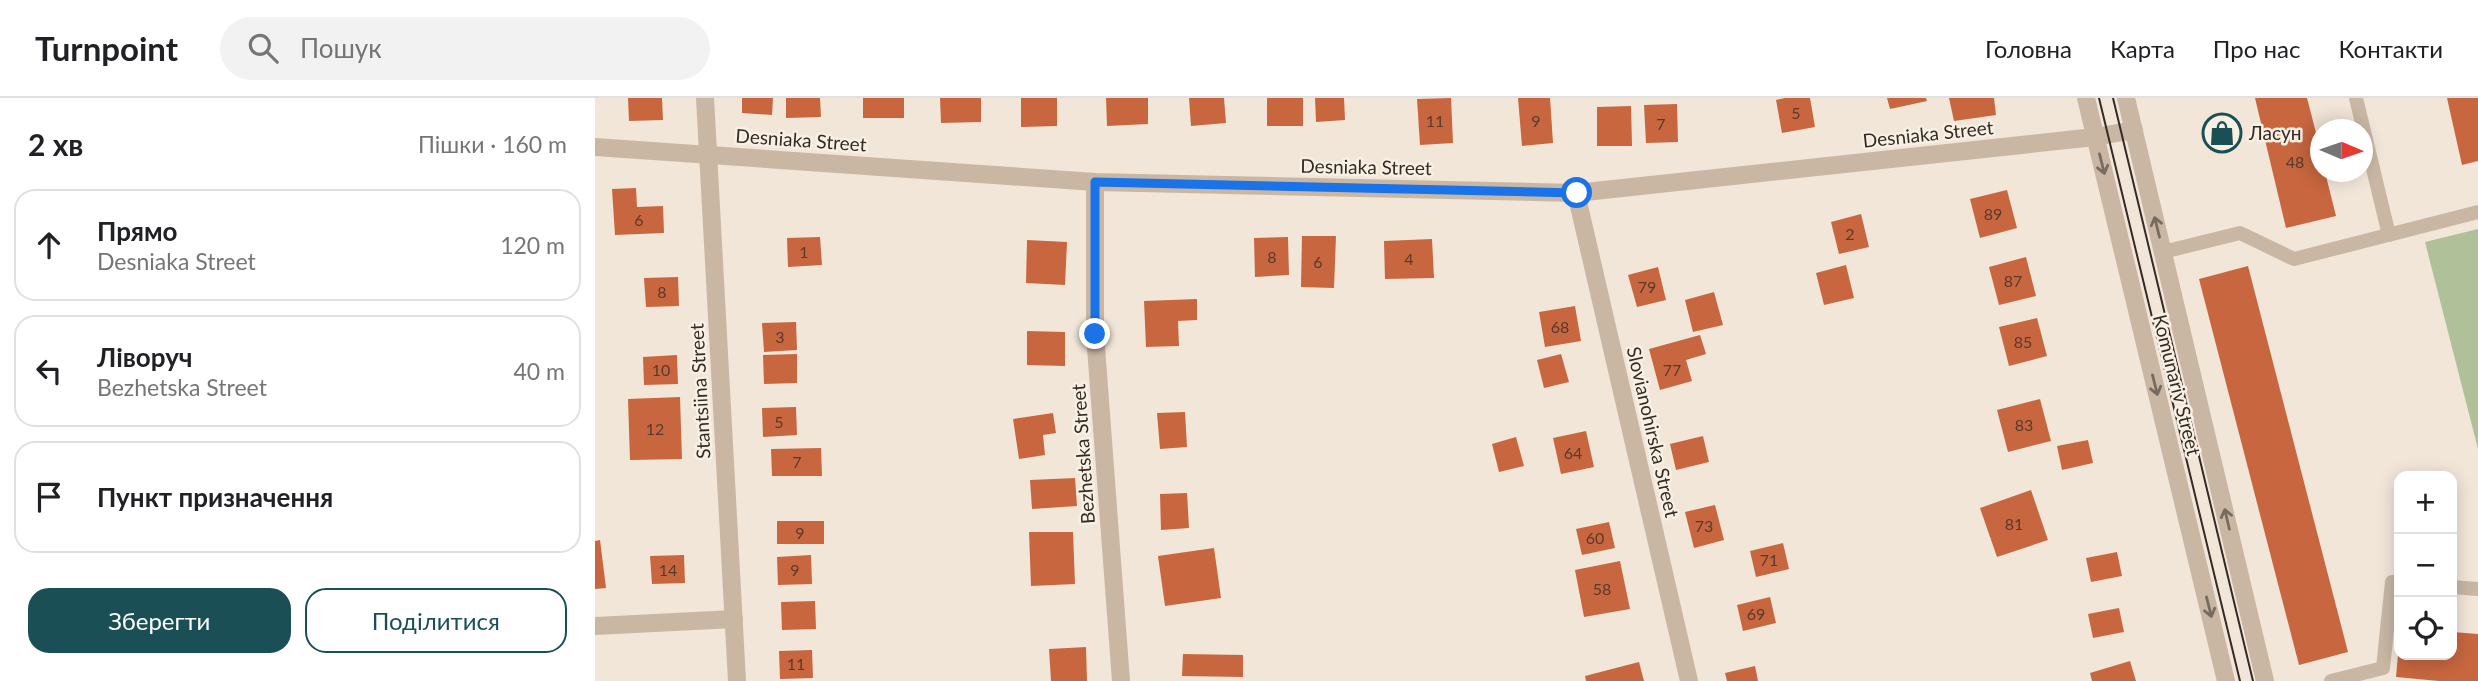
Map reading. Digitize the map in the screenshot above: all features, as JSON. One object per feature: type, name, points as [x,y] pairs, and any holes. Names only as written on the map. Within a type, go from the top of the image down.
[{"type":"street","name":"Stantsiina Street","points":[[705,98],[737,681]]},
{"type":"street","name":"Komunariv Street","points":[[2086,98],[2226,681]]},
{"type":"street","name":"Komunariv Street","points":[[2126,98],[2265,681]]},
{"type":"street","name":"Desniaka Street","points":[[595,147],[1095,182],[1577,193],[2134,130]]},
{"type":"street","name":"Bezhetska Street","points":[[1095,182],[1095,334],[1121,681]]},
{"type":"street","name":"Slovianohirska Street","points":[[1577,193],[1689,681]]},
{"type":"street","points":[[595,626],[734,619]]},
{"type":"lane","points":[[2357,98],[2389,234]]},
{"type":"lane","points":[[2163,252],[2240,233],[2294,259],[2478,212]]},
{"type":"lane","points":[[2331,681],[2383,668],[2394,582]]},
{"type":"lane","points":[[2457,587],[2478,589]]},
{"type":"green space","points":[[2478,229],[2478,449],[2425,242]]},
{"type":"building","points":[[628,98],[662,98],[663,120],[629,121]]},
{"type":"building","points":[[742,98],[773,98],[772,115],[742,113]]},
{"type":"building","points":[[786,98],[820,98],[821,117],[786,118]]},
{"type":"building","points":[[863,98],[904,98],[904,118],[863,118]]},
{"type":"building","points":[[940,98],[981,98],[981,122],[941,123]]},
{"type":"building","points":[[1021,98],[1057,98],[1057,126],[1021,127]]},
{"type":"building","points":[[1106,98],[1148,98],[1148,124],[1107,126]]},
{"type":"building","points":[[1189,98],[1224,98],[1226,123],[1191,126]]},
{"type":"building","points":[[1267,98],[1303,98],[1303,126],[1267,126]]},
{"type":"building","points":[[1315,98],[1344,98],[1345,120],[1316,122]]},
{"type":"building","points":[[1451,98],[1453,143],[1420,145],[1417,99]]},
{"type":"building","points":[[1518,98],[1550,98],[1553,143],[1522,146]]},
{"type":"building","points":[[1810,98],[1815,127],[1782,133],[1776,100]]},
{"type":"building","points":[[1887,98],[1926,98],[1927,101],[1890,109]]},
{"type":"building","points":[[1949,98],[1994,98],[1996,115],[1954,121]]},
{"type":"building","points":[[2255,98],[2307,98],[2312,119],[2310,119],[2310,182],[2328,182],[2336,216],[2286,228]]},
{"type":"building","points":[[2447,98],[2478,98],[2478,161],[2462,165]]},
{"type":"building","points":[[1677,104],[1678,142],[1646,143],[1644,105]]},
{"type":"building","points":[[1631,106],[1632,146],[1597,146],[1597,107]]},
{"type":"building","points":[[636,188],[637,207],[663,206],[664,233],[615,235],[612,189]]},
{"type":"building","points":[[2007,190],[2017,228],[1980,238],[1970,199]]},
{"type":"building","points":[[1861,214],[1869,247],[1839,254],[1831,222]]},
{"type":"building","points":[[1302,236],[1336,236],[1334,288],[1301,287]]},
{"type":"building","points":[[820,237],[822,265],[788,267],[787,238]]},
{"type":"building","points":[[1288,237],[1289,275],[1255,277],[1254,238]]},
{"type":"building","points":[[1432,239],[1434,278],[1385,279],[1384,241]]},
{"type":"building","points":[[1027,240],[1067,242],[1065,285],[1026,283]]},
{"type":"building","points":[[2026,257],[2036,296],[1999,305],[1989,267]]},
{"type":"building","points":[[1846,265],[1854,298],[1824,305],[1816,273]]},
{"type":"building","points":[[2248,266],[2348,652],[2299,665],[2199,279]]},
{"type":"building","points":[[1658,267],[1666,300],[1637,307],[1628,275]]},
{"type":"building","points":[[678,277],[679,306],[646,307],[644,278]]},
{"type":"building","points":[[1714,292],[1723,325],[1693,332],[1685,300]]},
{"type":"building","points":[[1197,299],[1197,320],[1178,321],[1179,346],[1146,347],[1144,301]]},
{"type":"building","points":[[1575,306],[1581,341],[1545,347],[1539,312]]},
{"type":"building","points":[[2037,318],[2047,356],[2009,366],[1999,327]]},
{"type":"building","points":[[796,322],[797,350],[764,352],[762,323]]},
{"type":"building","points":[[1027,331],[1065,332],[1065,366],[1027,365]]},
{"type":"building","points":[[1700,335],[1706,354],[1686,360],[1692,381],[1660,390],[1649,349]]},
{"type":"building","points":[[797,354],[797,383],[764,384],[763,355]]},
{"type":"building","points":[[1561,354],[1569,382],[1544,388],[1537,360]]},
{"type":"building","points":[[677,355],[678,384],[644,385],[643,357]]},
{"type":"building","points":[[680,397],[682,459],[630,460],[628,399]]},
{"type":"building","points":[[2040,399],[2051,441],[2008,452],[1997,410]]},
{"type":"building","points":[[796,407],[797,435],[763,437],[762,408]]},
{"type":"building","points":[[1185,412],[1187,447],[1160,449],[1157,413]]},
{"type":"building","points":[[1053,413],[1056,433],[1043,435],[1045,455],[1019,459],[1013,419]]},
{"type":"building","points":[[1586,431],[1594,467],[1561,474],[1553,438]]},
{"type":"building","points":[[1703,436],[1709,462],[1676,470],[1670,444]]},
{"type":"building","points":[[1516,437],[1524,466],[1499,472],[1492,444]]},
{"type":"building","points":[[2088,440],[2093,463],[2062,470],[2057,446]]},
{"type":"building","points":[[821,448],[822,476],[772,476],[771,449]]},
{"type":"building","points":[[1075,478],[1077,506],[1032,509],[1030,480]]},
{"type":"building","points":[[2031,490],[2048,540],[1997,557],[1980,508]]},
{"type":"building","points":[[1187,493],[1189,528],[1161,530],[1160,494]]},
{"type":"building","points":[[1715,505],[1724,540],[1694,548],[1685,512]]},
{"type":"building","points":[[777,521],[824,521],[824,544],[777,544]]},
{"type":"building","points":[[1609,522],[1615,548],[1582,555],[1576,529]]},
{"type":"building","points":[[1029,532],[1073,532],[1075,584],[1031,586]]},
{"type":"building","points":[[600,540],[606,588],[595,589],[595,541]]},
{"type":"building","points":[[1783,543],[1789,569],[1756,577],[1750,551]]},
{"type":"building","points":[[1214,548],[1221,598],[1165,606],[1158,556]]},
{"type":"building","points":[[2117,552],[2122,576],[2091,582],[2086,558]]},
{"type":"building","points":[[684,555],[685,583],[652,584],[650,556]]},
{"type":"building","points":[[811,555],[812,584],[778,585],[777,557]]},
{"type":"building","points":[[1620,561],[1630,609],[1584,617],[1575,570]]},
{"type":"building","points":[[1770,597],[1776,623],[1743,631],[1737,605]]},
{"type":"building","points":[[815,601],[816,629],[782,630],[781,602]]},
{"type":"building","points":[[2119,608],[2124,632],[2093,638],[2088,614]]},
{"type":"building","points":[[2457,632],[2478,634],[2478,681],[2396,677],[2398,660],[2457,660]]},
{"type":"building","points":[[1086,647],[1087,681],[1051,681],[1049,649]]},
{"type":"building","points":[[812,650],[813,678],[780,679],[779,651]]},
{"type":"building","points":[[1183,654],[1243,655],[1243,677],[1182,676]]},
{"type":"building","points":[[2130,661],[2136,681],[2092,681],[2090,673]]},
{"type":"building","points":[[1639,662],[1644,681],[1586,681],[1585,676]]},
{"type":"building","points":[[1755,666],[1758,681],[1727,681],[1725,673]]},
{"type":"tram line","points":[[2099,98],[2240,681]]},
{"type":"tram line","points":[[2113,98],[2253,681]]},
{"type":"place","name":"Ласун","points":[[2222,133]]},
{"type":"route","points":[[1095,334],[1095,182],[1577,193]]}]
